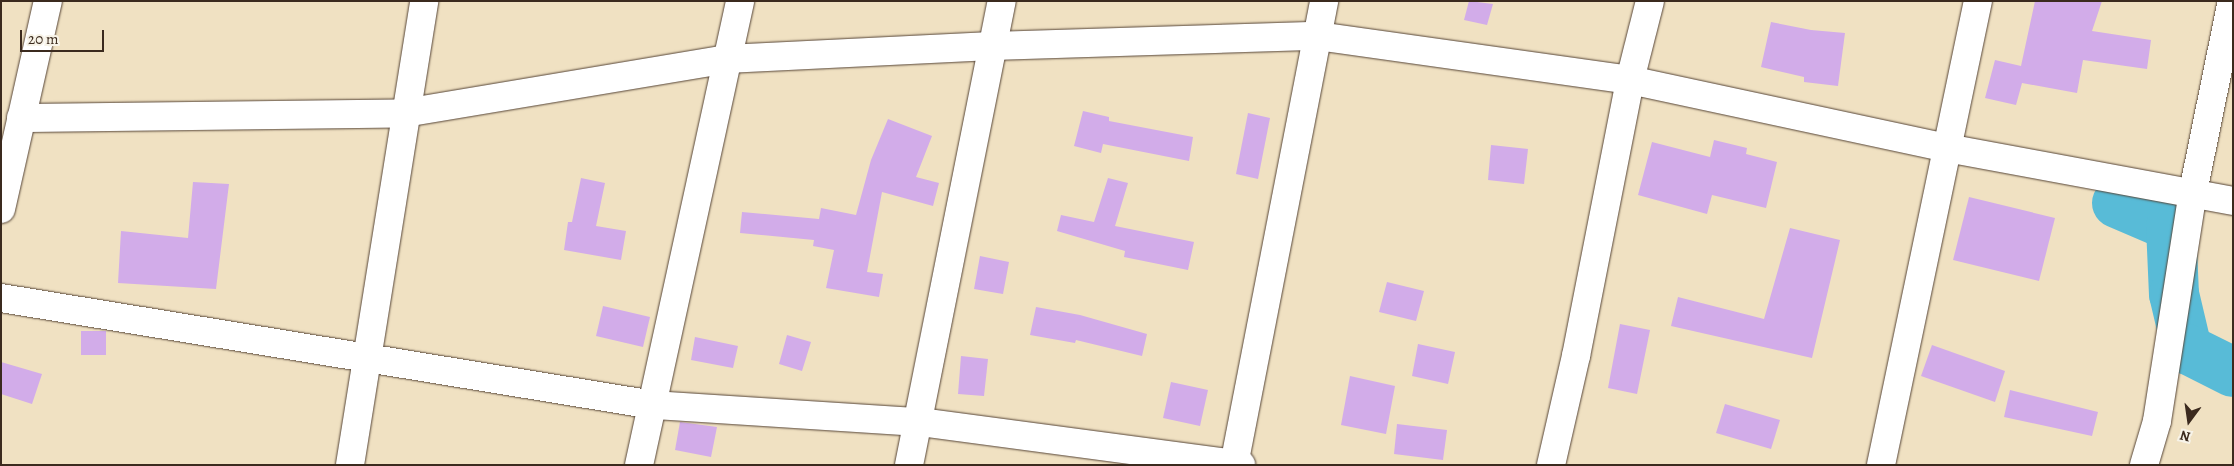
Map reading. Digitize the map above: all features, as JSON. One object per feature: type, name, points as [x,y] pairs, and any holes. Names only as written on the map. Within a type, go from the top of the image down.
[{"type":"street","points":[[1,209],[20,118],[48,1]]},
{"type":"street","points":[[350,465],[424,1]]},
{"type":"street","points":[[640,465],[740,1]]},
{"type":"street","points":[[909,465],[920,422],[1002,1]]},
{"type":"street","points":[[1,298],[654,405],[920,422],[1236,464],[1324,1]]},
{"type":"street","points":[[1551,465],[1576,356],[1630,80],[1650,1]]},
{"type":"street","points":[[1880,465],[1978,1]]},
{"type":"street","points":[[2144,465],[2157,421],[2193,192],[2232,1]]},
{"type":"street","points":[[20,118],[405,113],[726,59],[992,46],[1318,36],[1630,80],[1947,148],[2193,192],[2233,201]]},
{"type":"building","points":[[1469,1],[1493,4],[1487,25],[1464,20]]},
{"type":"building","points":[[2035,1],[2102,1],[2092,31],[2151,40],[2147,69],[2083,60],[2077,93],[2022,83],[2016,105],[1985,98],[1995,60],[2021,66]]},
{"type":"building","points":[[1771,22],[1811,30],[1845,33],[1838,86],[1804,82],[1804,77],[1761,67]]},
{"type":"building","points":[[1083,111],[1109,117],[1109,121],[1193,137],[1189,161],[1103,144],[1101,153],[1074,146]]},
{"type":"building","points":[[1248,113],[1270,118],[1258,179],[1236,174]]},
{"type":"building","points":[[888,119],[932,136],[916,177],[939,183],[933,206],[882,192],[867,272],[883,274],[879,297],[826,288],[834,250],[813,246],[814,240],[740,233],[742,212],[819,219],[821,208],[856,215],[871,160]]},
{"type":"building","points":[[1714,140],[1747,148],[1746,154],[1777,162],[1766,208],[1712,195],[1707,214],[1638,195],[1652,142],[1710,157]]},
{"type":"building","points":[[1491,145],[1528,149],[1524,184],[1488,180]]},
{"type":"building","points":[[581,178],[605,183],[596,226],[626,231],[621,260],[564,250],[568,222],[572,222]]},
{"type":"building","points":[[1108,178],[1128,183],[1115,226],[1194,242],[1188,270],[1124,257],[1125,251],[1057,231],[1061,215],[1094,222]]},
{"type":"building","points":[[193,182],[229,184],[216,289],[118,283],[121,231],[188,238]]},
{"type":"building","points":[[1969,197],[2055,218],[2039,281],[1953,260]]},
{"type":"building","points":[[1790,228],[1840,240],[1812,358],[1671,326],[1678,297],[1764,319]]},
{"type":"building","points":[[980,256],[1009,262],[1003,294],[974,289]]},
{"type":"building","points":[[1387,282],[1424,291],[1416,321],[1379,312]]},
{"type":"building","points":[[603,306],[650,317],[643,347],[596,336]]},
{"type":"building","points":[[1036,307],[1080,315],[1147,334],[1142,356],[1076,340],[1075,343],[1030,335]]},
{"type":"building","points":[[1620,324],[1650,330],[1637,394],[1608,388]]},
{"type":"building","points":[[81,331],[106,331],[106,355],[81,355]]},
{"type":"building","points":[[787,335],[811,342],[802,371],[779,364]]},
{"type":"building","points":[[695,337],[738,346],[733,368],[691,360]]},
{"type":"building","points":[[1418,344],[1455,352],[1448,384],[1412,376]]},
{"type":"building","points":[[1932,345],[2005,371],[1995,402],[1921,376]]},
{"type":"building","points":[[961,356],[988,359],[984,396],[958,394]]},
{"type":"building","points":[[1,362],[42,374],[32,404],[1,394]]},
{"type":"building","points":[[1350,376],[1395,386],[1386,434],[1341,425]]},
{"type":"building","points":[[1171,382],[1208,390],[1200,426],[1163,418]]},
{"type":"building","points":[[2010,390],[2098,412],[2092,436],[2004,417]]},
{"type":"building","points":[[1725,404],[1780,420],[1771,449],[1716,433]]},
{"type":"building","points":[[680,422],[717,427],[711,457],[675,450]]},
{"type":"building","points":[[1397,424],[1447,430],[1443,460],[1394,454]]},
{"type":"waterway","points":[[2117,203],[2171,226],[2174,294],[2187,349],[2233,372]]}]
